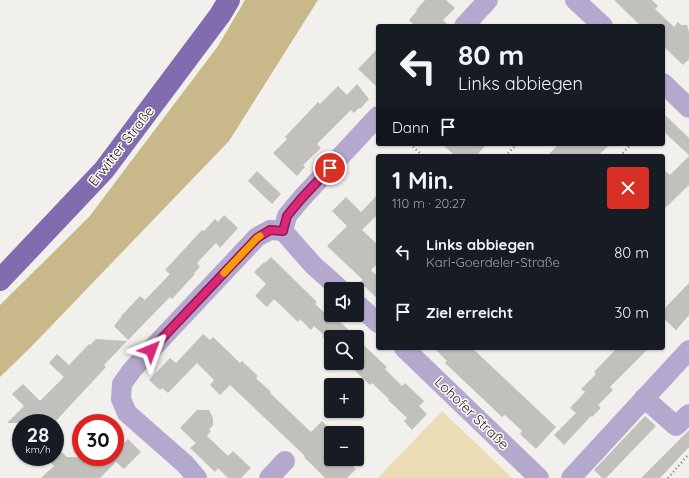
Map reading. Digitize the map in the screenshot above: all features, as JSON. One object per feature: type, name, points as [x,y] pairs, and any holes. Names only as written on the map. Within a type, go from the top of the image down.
[{"type":"main road","name":"Erwitter Straße","points":[[0,280],[104,170],[220,15],[229,0]]},
{"type":"street","points":[[466,24],[488,0]]},
{"type":"street","points":[[575,0],[601,24]]},
{"type":"street","points":[[665,85],[689,108]]},
{"type":"street","points":[[283,231],[287,216],[301,199],[376,118]]},
{"type":"street","points":[[197,478],[185,464],[127,413],[121,399],[122,384],[132,370],[257,238],[270,230],[283,231],[313,265],[332,282]]},
{"type":"street","points":[[364,310],[376,321]]},
{"type":"street","name":"Lohofer Straße","points":[[406,350],[540,478]]},
{"type":"street","points":[[571,478],[689,350]]},
{"type":"street","points":[[644,398],[676,426],[689,414]]},
{"type":"street","points":[[268,478],[285,461]]},
{"type":"path","points":[[412,146],[421,154]]},
{"type":"path","points":[[507,154],[515,146]]},
{"type":"path","points":[[622,154],[629,146]]},
{"type":"path","points":[[668,478],[689,454]]},
{"type":"shaded area","points":[[245,0],[318,0],[229,141],[30,348],[0,377],[0,305],[89,217],[218,46]]},
{"type":"shaded area","points":[[442,411],[512,478],[378,478]]},
{"type":"building","points":[[425,0],[446,0],[455,8],[443,20],[447,24],[413,24],[409,20],[417,11],[416,10]]},
{"type":"building","points":[[614,0],[652,0],[658,6],[655,9],[674,27],[678,22],[681,25],[687,25],[689,32],[689,59],[683,65],[665,48],[665,24],[639,24]]},
{"type":"building","points":[[376,50],[376,86],[358,69]]},
{"type":"building","points":[[357,84],[369,99],[354,113],[351,110],[317,144],[321,148],[303,165],[305,167],[297,176],[273,153],[287,139],[285,137],[318,102],[320,104],[338,86],[347,95]]},
{"type":"building","points":[[665,115],[689,138],[689,155],[665,133]]},
{"type":"building","points":[[444,146],[485,146],[478,154],[453,154]]},
{"type":"building","points":[[557,146],[608,146],[600,154],[549,154]]},
{"type":"building","points":[[689,156],[689,185],[665,208],[665,171],[670,175]]},
{"type":"building","points":[[257,171],[281,194],[272,204],[248,181]]},
{"type":"building","points":[[376,196],[376,216],[362,230],[376,243],[376,265],[371,270],[376,275],[376,297],[364,286],[364,282],[360,282],[363,280],[327,246],[347,226],[332,211],[346,197],[361,212]]},
{"type":"building","points":[[224,215],[238,228],[220,248],[216,243],[197,263],[200,267],[194,273],[195,274],[172,299],[170,297],[128,340],[114,326],[121,316],[140,296],[145,300],[170,274],[165,270],[202,230],[204,231],[215,219],[218,222]]},
{"type":"building","points":[[271,257],[317,302],[315,304],[324,312],[324,322],[340,322],[349,330],[324,330],[324,335],[314,326],[311,330],[300,319],[298,322],[274,299],[267,307],[255,296],[266,284],[254,272],[264,262],[265,263]]},
{"type":"building","points":[[689,283],[689,315],[677,331],[665,320],[665,308]]},
{"type":"building","points":[[203,334],[210,340],[213,337],[240,363],[242,361],[258,376],[256,378],[271,392],[270,393],[311,432],[322,421],[327,426],[324,426],[323,438],[324,466],[353,466],[356,469],[347,478],[325,478],[304,457],[305,456],[230,385],[220,395],[210,385],[214,380],[197,363],[168,393],[162,388],[160,390],[149,380],[170,358],[176,363]]},
{"type":"building","points":[[96,339],[127,341],[104,365],[106,367],[62,414],[16,414],[24,406],[12,394],[23,384],[40,401],[64,377],[49,363],[57,354],[69,365],[89,344],[90,345]]},
{"type":"building","points":[[364,346],[387,367],[385,369],[402,386],[405,383],[424,401],[419,406],[427,414],[412,430],[404,421],[407,418],[388,400],[389,399],[372,383],[370,385],[354,370],[364,370]]},
{"type":"building","points":[[436,350],[474,350],[556,427],[536,449],[520,434],[522,431],[505,415],[502,417],[445,363],[447,361]]},
{"type":"building","points":[[615,350],[647,350],[610,387],[613,390],[598,405],[601,408],[592,417],[591,416],[564,445],[554,435],[576,413],[570,408],[585,392],[581,389],[596,374],[594,372]]},
{"type":"building","points":[[197,410],[209,410],[213,418],[213,425],[209,430],[211,431],[207,436],[228,456],[233,451],[251,468],[241,478],[228,478],[218,468],[215,472],[190,448],[196,443],[180,428]]},
{"type":"building","points":[[645,416],[656,426],[606,478],[602,478],[594,470]]},
{"type":"building","points":[[12,418],[12,423],[7,423]]},
{"type":"building","points":[[689,430],[689,447],[660,478],[641,478]]},
{"type":"building","points":[[128,439],[141,452],[124,469],[121,466],[124,466],[124,443]]},
{"type":"building","points":[[64,454],[67,457],[72,457],[72,466],[112,466],[100,478],[41,478],[54,466],[64,466]]},
{"type":"slow traffic","points":[[224,273],[260,236]]},
{"type":"route","points":[[151,350],[257,238],[270,230],[283,231],[287,216],[330,168]]}]
